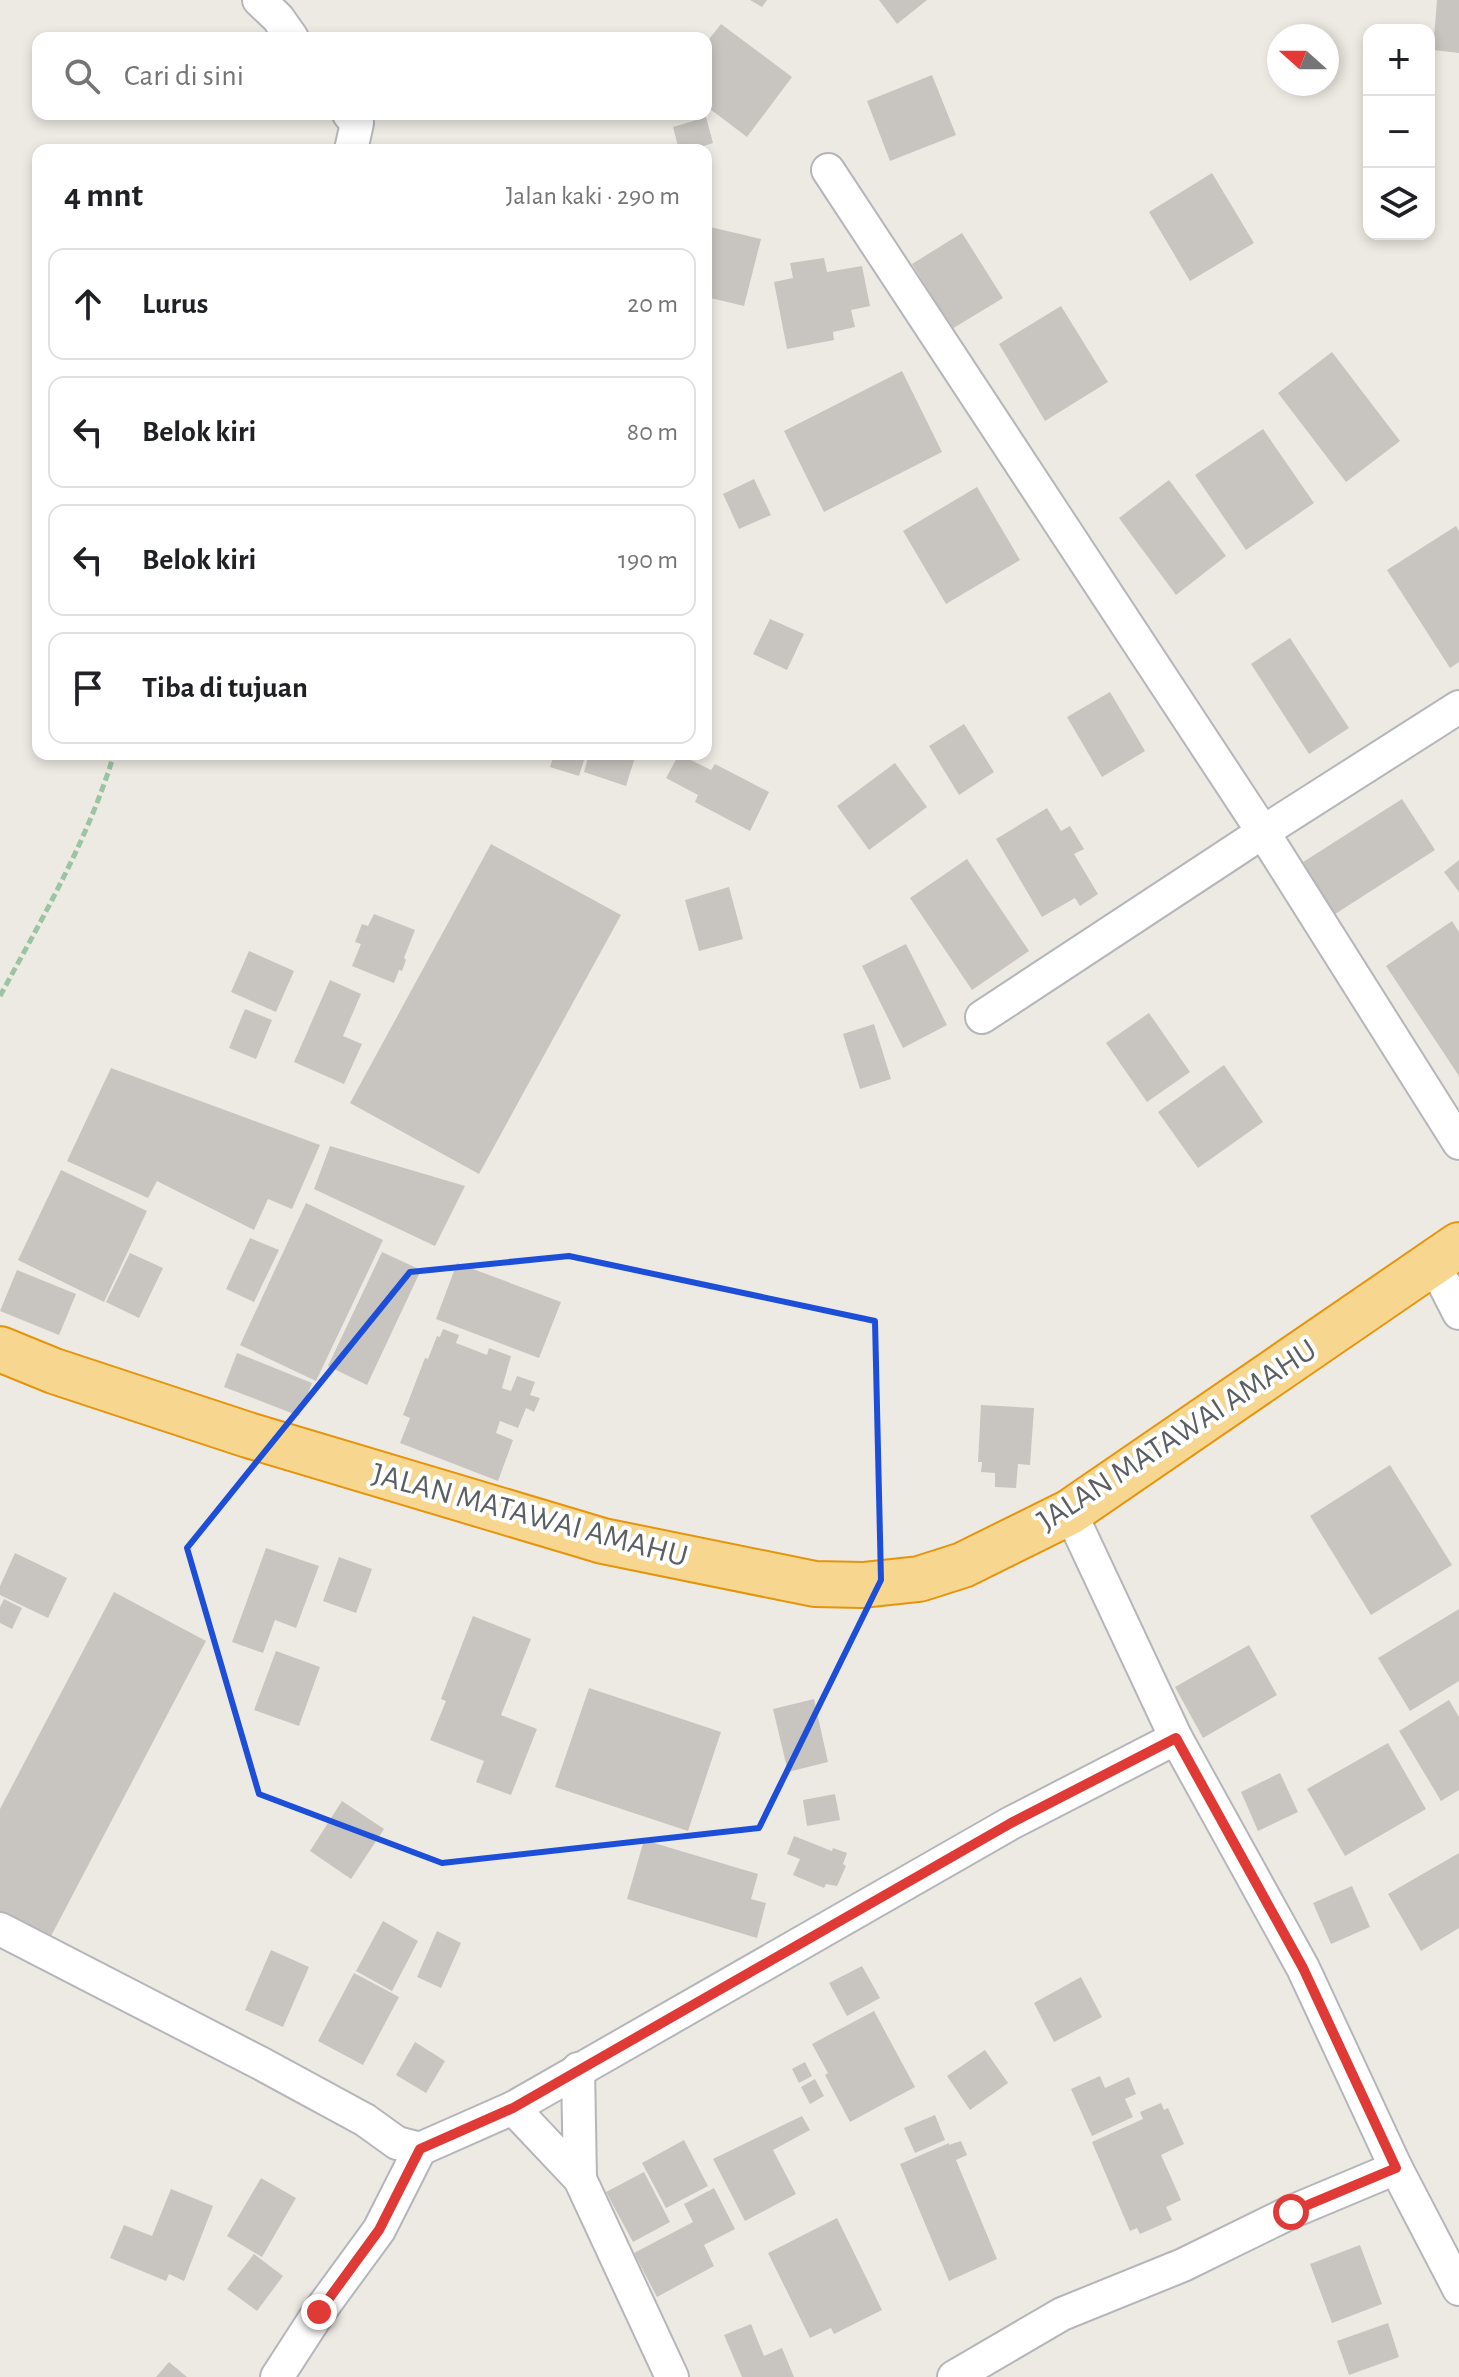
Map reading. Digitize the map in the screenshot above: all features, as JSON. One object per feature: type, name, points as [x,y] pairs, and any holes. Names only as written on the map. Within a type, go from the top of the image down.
[{"type":"highway","name":"JALAN MATAWAI AMAHU","points":[[0,1349],[54,1371],[248,1435],[603,1541],[815,1584],[863,1585],[919,1579],[963,1565],[1070,1512],[1446,1255]]},
{"type":"street","points":[[259,0],[288,32]]},
{"type":"street","points":[[352,144],[357,123],[354,120]]},
{"type":"street","points":[[828,170],[1263,832],[1459,1143]]},
{"type":"street","points":[[982,1017],[1459,707]]},
{"type":"street","points":[[1446,1255],[1459,1313]]},
{"type":"street","points":[[1070,1512],[1176,1738],[1303,1968],[1396,2168],[1446,2230],[1459,2289]]},
{"type":"street","points":[[0,1929],[262,2064],[365,2120],[397,2143],[420,2149],[513,2108],[1011,1823],[1176,1738]]},
{"type":"street","points":[[578,2069],[580,2179]]},
{"type":"street","points":[[513,2108],[580,2179],[672,2377]]},
{"type":"street","points":[[277,2377],[319,2312],[379,2230],[420,2149]]},
{"type":"street","points":[[954,2377],[1062,2314],[1183,2265],[1291,2212],[1396,2168]]},
{"type":"path","points":[[0,996],[100,802],[112,760]]},
{"type":"highlighted area","points":[[569,1256],[875,1321],[881,1580],[759,1828],[442,1863],[259,1794],[187,1548],[410,1272]]},
{"type":"building","points":[[750,0],[767,0],[762,7]]},
{"type":"building","points":[[879,0],[927,0],[897,24]]},
{"type":"building","points":[[1437,0],[1459,0],[1459,53],[1435,50]]},
{"type":"building","points":[[721,24],[792,77],[747,137],[712,111],[712,35]]},
{"type":"building","points":[[932,75],[956,135],[890,161],[867,101]]},
{"type":"building","points":[[707,120],[713,143],[677,144],[673,127]]},
{"type":"building","points":[[1212,173],[1254,243],[1190,281],[1149,212]]},
{"type":"building","points":[[712,227],[761,239],[744,306],[712,298]]},
{"type":"building","points":[[962,233],[1003,298],[952,329],[912,264]]},
{"type":"building","points":[[824,258],[827,272],[862,266],[870,306],[851,310],[855,327],[833,332],[834,340],[787,349],[774,282],[793,278],[790,263]]},
{"type":"building","points":[[1061,306],[1108,382],[1045,421],[999,344]]},
{"type":"building","points":[[1332,352],[1400,441],[1346,482],[1278,393]]},
{"type":"building","points":[[902,371],[942,452],[824,512],[784,431]]},
{"type":"building","points":[[1263,429],[1314,503],[1246,550],[1195,475]]},
{"type":"building","points":[[754,479],[771,515],[739,529],[723,494]]},
{"type":"building","points":[[1169,480],[1226,556],[1176,595],[1119,518]]},
{"type":"building","points":[[977,487],[1020,560],[946,604],[903,531]]},
{"type":"building","points":[[1456,526],[1459,531],[1459,662],[1450,668],[1387,570]]},
{"type":"building","points":[[770,619],[804,634],[787,670],[753,654]]},
{"type":"building","points":[[1290,638],[1349,728],[1309,754],[1251,664]]},
{"type":"building","points":[[1110,692],[1145,751],[1102,777],[1067,717]]},
{"type":"building","points":[[964,724],[994,772],[959,795],[929,746]]},
{"type":"building","points":[[552,760],[584,760],[579,776],[550,767]]},
{"type":"building","points":[[587,760],[634,760],[626,786],[584,772]]},
{"type":"building","points":[[676,760],[691,760],[711,770],[715,764],[769,792],[750,831],[695,802],[698,795],[666,778]]},
{"type":"building","points":[[895,763],[927,807],[869,850],[837,806]]},
{"type":"building","points":[[1402,799],[1435,850],[1332,916],[1300,864]]},
{"type":"building","points":[[1047,808],[1061,831],[1070,826],[1084,849],[1074,854],[1098,894],[1080,906],[1075,898],[1042,917],[996,839]]},
{"type":"building","points":[[491,844],[621,915],[479,1174],[350,1103]]},
{"type":"building","points":[[967,859],[1029,951],[972,990],[910,898]]},
{"type":"building","points":[[1459,860],[1459,892],[1444,872]]},
{"type":"building","points":[[729,887],[743,939],[699,951],[685,900]]},
{"type":"building","points":[[374,914],[415,930],[402,971],[399,970],[394,983],[352,966],[361,944],[355,942],[362,924],[368,926]]},
{"type":"building","points":[[1452,921],[1459,932],[1459,1076],[1386,966]]},
{"type":"building","points":[[906,944],[947,1025],[903,1048],[862,966]]},
{"type":"building","points":[[249,951],[294,971],[276,1012],[231,992]]},
{"type":"building","points":[[330,980],[361,994],[343,1036],[362,1044],[344,1084],[294,1062]]},
{"type":"building","points":[[245,1009],[272,1020],[256,1059],[229,1048]]},
{"type":"building","points":[[1149,1013],[1190,1072],[1147,1102],[1106,1043]]},
{"type":"building","points":[[874,1024],[891,1079],[860,1089],[843,1034]]},
{"type":"building","points":[[1224,1065],[1263,1122],[1198,1168],[1158,1112]]},
{"type":"building","points":[[111,1068],[320,1145],[292,1209],[268,1199],[254,1230],[157,1181],[148,1198],[67,1161]]},
{"type":"building","points":[[330,1146],[465,1186],[435,1246],[314,1189]]},
{"type":"building","points":[[61,1170],[147,1211],[104,1302],[18,1260]]},
{"type":"building","points":[[306,1203],[383,1240],[316,1381],[240,1345]]},
{"type":"building","points":[[250,1238],[279,1250],[254,1302],[226,1289]]},
{"type":"building","points":[[382,1252],[421,1270],[367,1385],[328,1366]]},
{"type":"building","points":[[130,1253],[163,1268],[139,1318],[106,1302]]},
{"type":"building","points":[[457,1263],[561,1302],[539,1358],[436,1319]]},
{"type":"building","points":[[17,1270],[76,1294],[59,1335],[0,1311]]},
{"type":"building","points":[[443,1329],[459,1335],[456,1343],[487,1355],[489,1348],[511,1356],[502,1388],[511,1391],[517,1376],[535,1382],[530,1395],[540,1398],[534,1412],[526,1408],[518,1428],[500,1421],[496,1433],[513,1440],[498,1481],[400,1443],[410,1418],[403,1415],[425,1358],[428,1359]]},
{"type":"building","points":[[237,1353],[312,1383],[299,1416],[224,1387]]},
{"type":"building","points":[[981,1405],[1034,1408],[1030,1465],[1018,1464],[1016,1488],[995,1487],[995,1473],[981,1472],[982,1462],[978,1462]]},
{"type":"building","points":[[1390,1465],[1452,1565],[1371,1615],[1310,1516]]},
{"type":"building","points":[[266,1548],[319,1566],[296,1628],[275,1620],[263,1653],[232,1642]]},
{"type":"building","points":[[15,1553],[67,1578],[48,1618],[0,1595],[0,1586]]},
{"type":"building","points":[[339,1557],[372,1569],[356,1613],[323,1601]]},
{"type":"building","points":[[114,1592],[206,1641],[50,1938],[0,1912],[0,1809]]},
{"type":"building","points":[[4,1599],[22,1608],[12,1629],[0,1623],[0,1607]]},
{"type":"building","points":[[1459,1609],[1459,1681],[1410,1711],[1378,1658]]},
{"type":"building","points":[[473,1616],[531,1639],[501,1715],[537,1729],[511,1795],[476,1782],[484,1761],[430,1740],[446,1701],[441,1699]]},
{"type":"building","points":[[1249,1645],[1277,1695],[1203,1738],[1175,1687]]},
{"type":"building","points":[[276,1651],[320,1667],[299,1726],[254,1710]]},
{"type":"building","points":[[589,1688],[721,1732],[688,1831],[555,1787]]},
{"type":"building","points":[[814,1699],[828,1762],[788,1772],[773,1709]]},
{"type":"building","points":[[1449,1700],[1459,1717],[1459,1790],[1441,1801],[1399,1731]]},
{"type":"building","points":[[1388,1743],[1426,1809],[1345,1856],[1307,1789]]},
{"type":"building","points":[[1280,1773],[1298,1812],[1258,1831],[1241,1792]]},
{"type":"building","points":[[835,1794],[840,1820],[807,1826],[803,1800]]},
{"type":"building","points":[[342,1801],[384,1829],[351,1879],[310,1851]]},
{"type":"building","points":[[794,1836],[832,1851],[833,1848],[847,1853],[843,1864],[846,1866],[837,1886],[826,1884],[824,1888],[793,1875],[800,1859],[787,1854]]},
{"type":"building","points":[[644,1840],[758,1874],[751,1899],[766,1903],[757,1938],[627,1899]]},
{"type":"building","points":[[1459,1853],[1459,1928],[1421,1951],[1388,1894]]},
{"type":"building","points":[[1352,1886],[1370,1927],[1331,1944],[1313,1903]]},
{"type":"building","points":[[383,1921],[418,1941],[392,1991],[356,1971]]},
{"type":"building","points":[[437,1931],[461,1943],[441,1988],[417,1977]]},
{"type":"building","points":[[271,1950],[309,1967],[283,2027],[245,2010]]},
{"type":"building","points":[[862,1966],[880,1998],[847,2016],[829,1983]]},
{"type":"building","points":[[354,1973],[399,1997],[363,2065],[318,2041]]},
{"type":"building","points":[[1081,1977],[1102,2017],[1054,2042],[1034,2003]]},
{"type":"building","points":[[874,2011],[915,2087],[850,2122],[812,2044]]},
{"type":"building","points":[[415,2042],[445,2061],[426,2093],[396,2075]]},
{"type":"building","points":[[985,2050],[1008,2083],[970,2110],[947,2076]]},
{"type":"building","points":[[805,2062],[812,2076],[799,2083],[792,2069]]},
{"type":"building","points":[[1100,2076],[1105,2088],[1129,2077],[1136,2094],[1125,2099],[1133,2117],[1092,2136],[1071,2089]]},
{"type":"building","points":[[815,2079],[824,2096],[810,2104],[801,2087]]},
{"type":"building","points":[[1161,2103],[1164,2110],[1168,2108],[1184,2144],[1161,2155],[1181,2200],[1166,2207],[1172,2220],[1140,2234],[1137,2228],[1130,2231],[1092,2142],[1143,2119],[1140,2112]]},
{"type":"building","points":[[935,2115],[945,2140],[915,2153],[904,2128]]},
{"type":"building","points":[[802,2116],[810,2130],[773,2150],[796,2194],[745,2221],[713,2159]]},
{"type":"building","points":[[684,2140],[708,2186],[666,2208],[642,2163]]},
{"type":"building","points":[[961,2141],[967,2155],[956,2160],[997,2259],[949,2281],[900,2164]]},
{"type":"building","points":[[644,2172],[670,2222],[633,2242],[606,2192]]},
{"type":"building","points":[[261,2178],[296,2198],[262,2257],[227,2236]]},
{"type":"building","points":[[714,2188],[735,2229],[704,2245],[714,2266],[657,2297],[634,2253],[693,2222],[684,2204]]},
{"type":"building","points":[[171,2189],[213,2206],[184,2281],[169,2274],[166,2281],[110,2258],[124,2225],[152,2236]]},
{"type":"building","points":[[837,2218],[882,2310],[834,2334],[831,2328],[810,2338],[768,2253]]},
{"type":"building","points":[[1360,2245],[1382,2304],[1332,2323],[1310,2264]]},
{"type":"building","points":[[254,2254],[283,2276],[257,2311],[227,2289]]},
{"type":"building","points":[[1388,2323],[1399,2357],[1349,2375],[1337,2341]]},
{"type":"building","points":[[751,2324],[764,2356],[782,2348],[794,2377],[742,2377],[724,2335]]},
{"type":"building","points":[[169,2362],[187,2377],[156,2377]]},
{"type":"route","points":[[319,2312],[379,2230],[420,2149],[513,2108],[1011,1823],[1176,1738],[1303,1968],[1396,2168],[1291,2212]]}]
